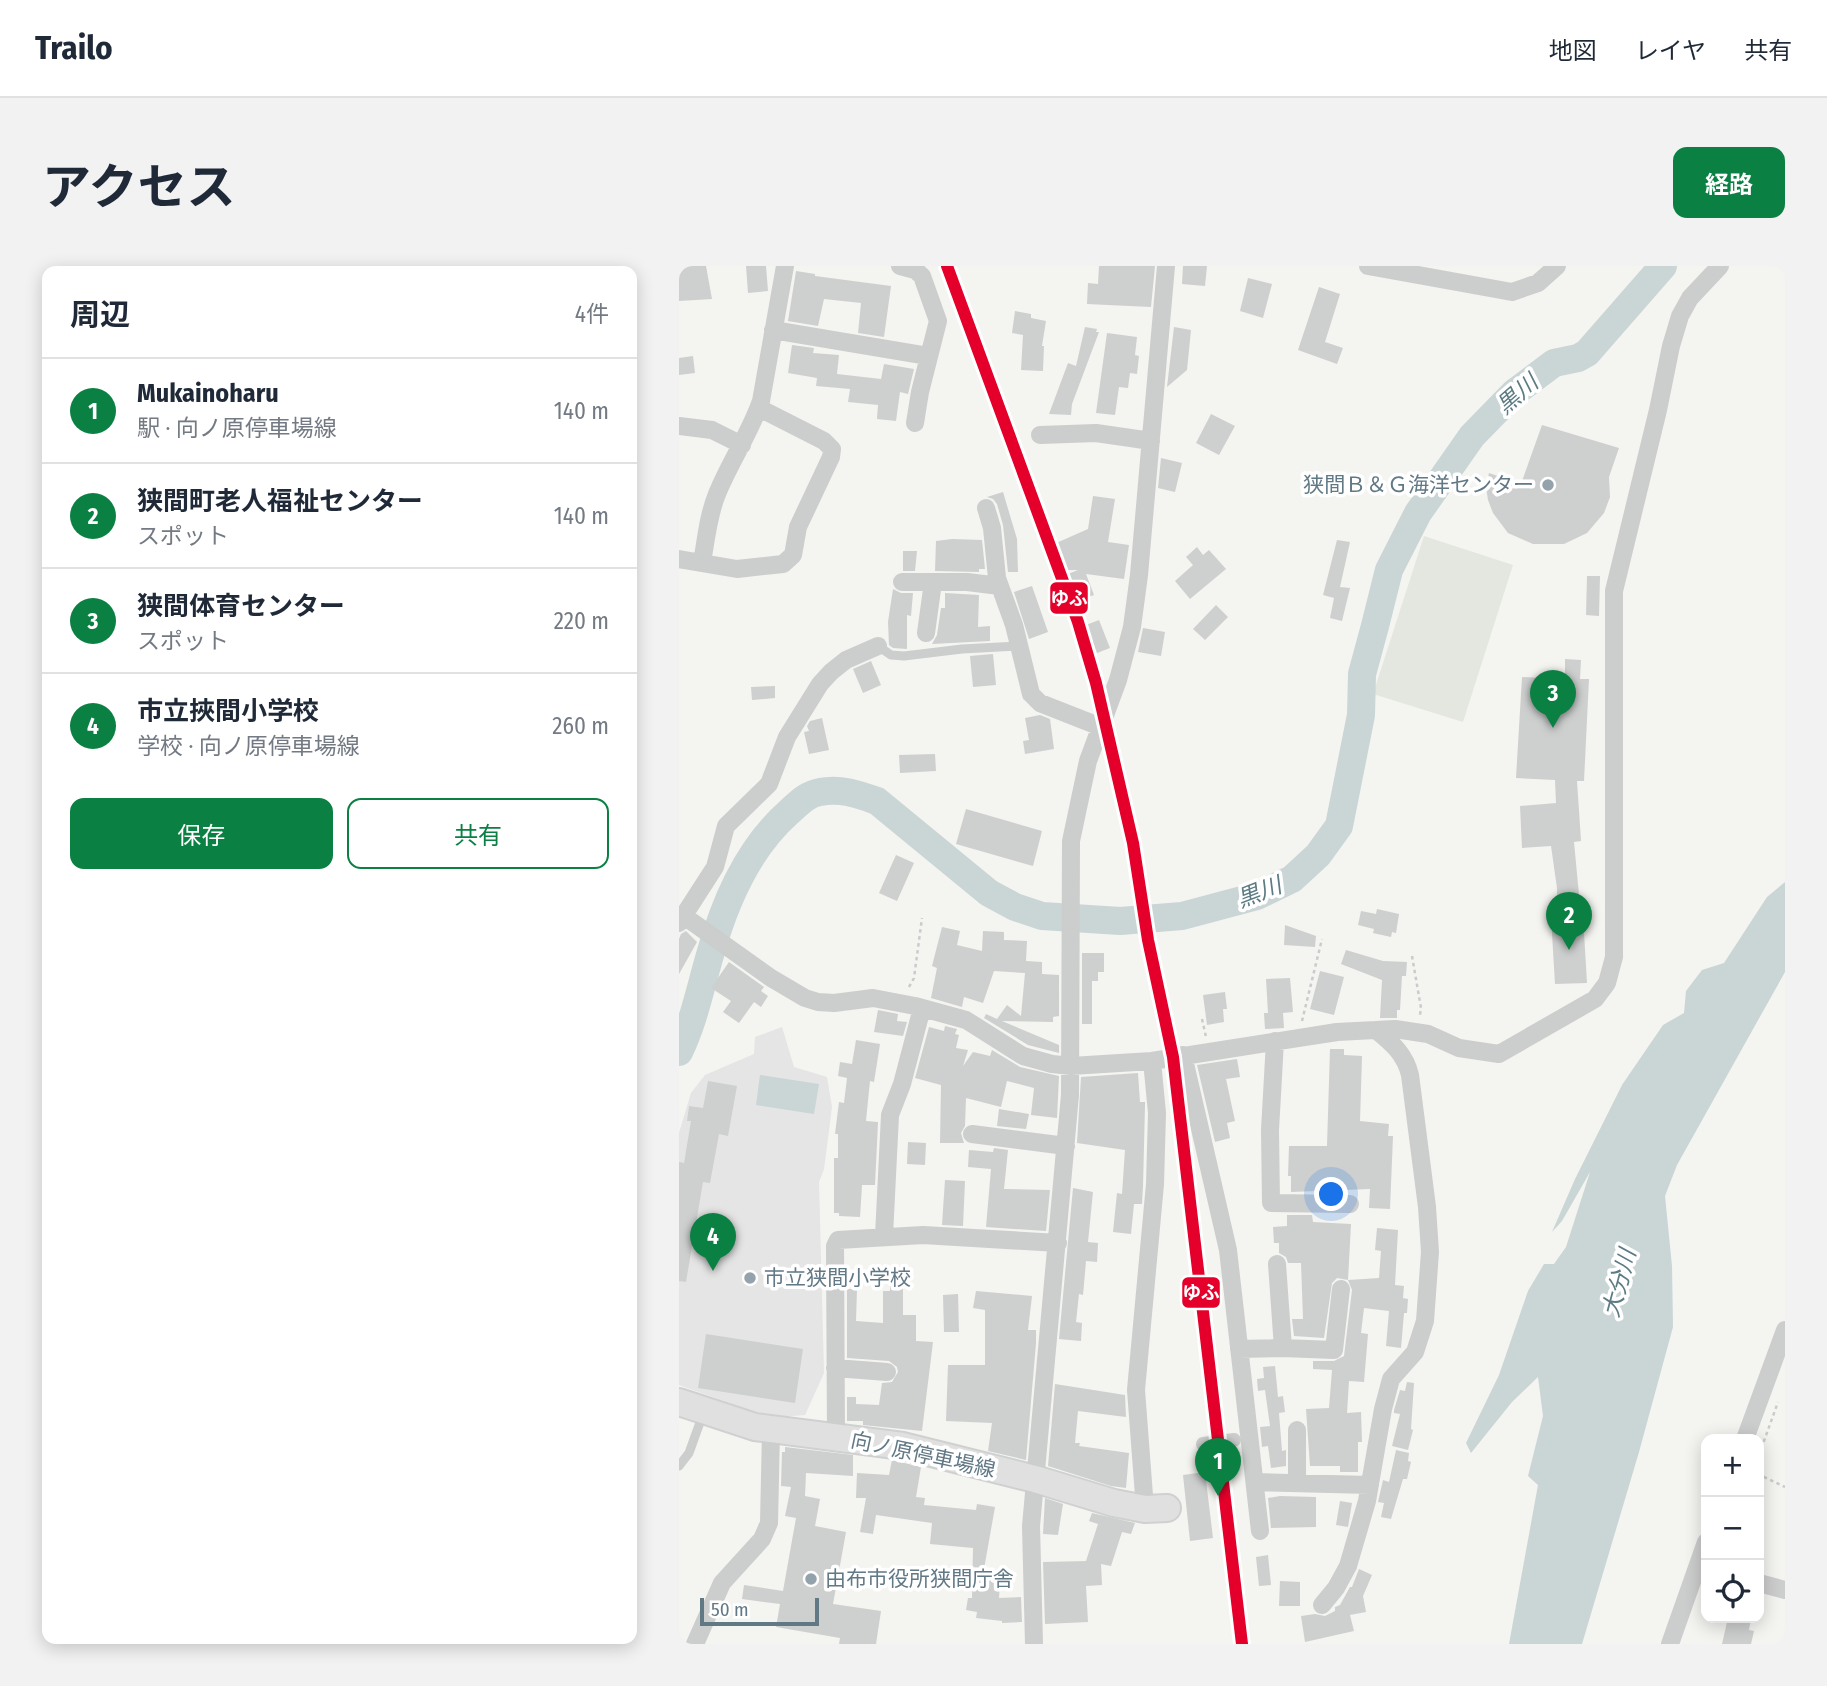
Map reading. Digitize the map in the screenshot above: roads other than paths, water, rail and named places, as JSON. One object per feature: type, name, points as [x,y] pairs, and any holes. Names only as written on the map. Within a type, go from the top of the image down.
[{"type":"main road","name":"向ノ原停車場線","points":[[679,1402],[771,1431],[903,1446],[1035,1479],[1114,1503],[1156,1508]]},
{"type":"street","points":[[702,563],[709,519],[717,494],[759,408],[785,266]]},
{"type":"street","points":[[900,266],[915,270],[922,276],[937,316],[915,423]]},
{"type":"street","points":[[1034,1644],[1030,1541],[1058,1243],[1071,1066],[1071,841],[1085,772],[1118,680],[1132,627],[1166,266]]},
{"type":"street","points":[[1368,266],[1511,292],[1538,283],[1557,266]]},
{"type":"street","points":[[879,646],[846,660],[820,684],[787,737],[769,784],[726,827],[715,867],[683,914],[771,978],[812,1000],[834,1003],[873,998],[965,1020],[1023,1056],[1071,1066],[1152,1061],[1337,1032],[1395,1029],[1428,1034],[1459,1048],[1499,1054],[1595,999],[1607,983],[1614,957],[1614,591],[1680,316],[1690,298],[1720,266]]},
{"type":"street","points":[[773,330],[928,356]]},
{"type":"street","points":[[679,559],[737,569],[783,564],[793,555],[800,520],[831,457],[832,449],[828,443],[759,408]]},
{"type":"street","points":[[679,426],[712,430],[742,445]]},
{"type":"street","points":[[1040,435],[1097,433],[1151,441]]},
{"type":"street","points":[[986,508],[992,528],[1000,586],[1020,646],[1029,689],[1035,701],[1101,727]]},
{"type":"street","points":[[902,582],[979,583],[1000,586]]},
{"type":"street","points":[[926,632],[933,582]]},
{"type":"street","points":[[884,1236],[890,1115],[902,1084],[922,1008]]},
{"type":"street","points":[[1322,1605],[1336,1588],[1348,1566],[1370,1485],[1391,1379],[1415,1352],[1425,1321],[1430,1252],[1427,1207],[1407,1062],[1399,1050],[1376,1030]]},
{"type":"street","points":[[1275,1041],[1270,1130],[1272,1203],[1350,1204]]},
{"type":"street","points":[[1184,1055],[1228,1250],[1260,1531]]},
{"type":"street","points":[[1152,1061],[1157,1113],[1155,1184],[1136,1390],[1156,1508]]},
{"type":"street","points":[[972,1135],[1066,1146]]},
{"type":"street","points":[[836,1438],[835,1243],[841,1239],[884,1236],[962,1236],[1058,1243]]},
{"type":"street","points":[[1277,1264],[1283,1349]]},
{"type":"street","points":[[1239,1349],[1334,1350],[1341,1289]]},
{"type":"street","points":[[1747,1434],[1785,1330]]},
{"type":"street","points":[[835,1368],[887,1372]]},
{"type":"street","points":[[1297,1430],[1297,1483]]},
{"type":"street","points":[[695,1644],[722,1583],[762,1539],[769,1523],[771,1431]]},
{"type":"street","points":[[1203,1444],[1234,1440]]},
{"type":"street","points":[[1255,1482],[1370,1485]]},
{"type":"street","points":[[1670,1644],[1701,1569]]},
{"type":"street","points":[[1764,1584],[1785,1590]]},
{"type":"lane","points":[[879,646],[891,655],[904,656],[1020,646]]},
{"type":"lane","points":[[681,1464],[689,1453],[704,1412]]},
{"type":"water","name":"大分川","points":[[1785,882],[1785,972],[1677,1165],[1665,1196],[1672,1266],[1673,1327],[1582,1644],[1509,1644],[1538,1485],[1528,1476],[1543,1416],[1538,1377],[1512,1402],[1471,1453],[1466,1443],[1499,1375],[1528,1291],[1544,1264],[1554,1264],[1566,1247],[1590,1172],[1562,1221],[1552,1232],[1622,1085],[1663,1025],[1684,1013],[1686,991],[1702,970],[1724,963],[1767,897]]},
{"type":"water","points":[[760,1075],[819,1084],[814,1114],[756,1105]]},
{"type":"waterway","name":"黒川","points":[[679,1052],[693,1017],[722,916],[739,878],[774,826],[799,803],[815,793],[842,791],[877,801],[989,893],[1015,907],[1042,916],[1120,921],[1182,916],[1257,896],[1292,879],[1318,855],[1339,826],[1361,715],[1362,674],[1389,570],[1418,513],[1472,436],[1514,393],[1554,363],[1578,358],[1587,353],[1663,266]]},
{"type":"place","name":"狭間Ｂ＆Ｇ海洋センター","points":[[1548,485]]},
{"type":"place","name":"狭間体育センター","points":[[1553,728]]},
{"type":"place","name":"狭間町老人福祉センター","points":[[1569,950]]},
{"type":"place","name":"市立挾間小学校","points":[[713,1271]]},
{"type":"place","name":"市立狭間小学校","points":[[750,1278]]},
{"type":"place","name":"Mukainoharu","points":[[1218,1496]]},
{"type":"place","name":"由布市役所狭間庁舎","points":[[811,1579]]}]
